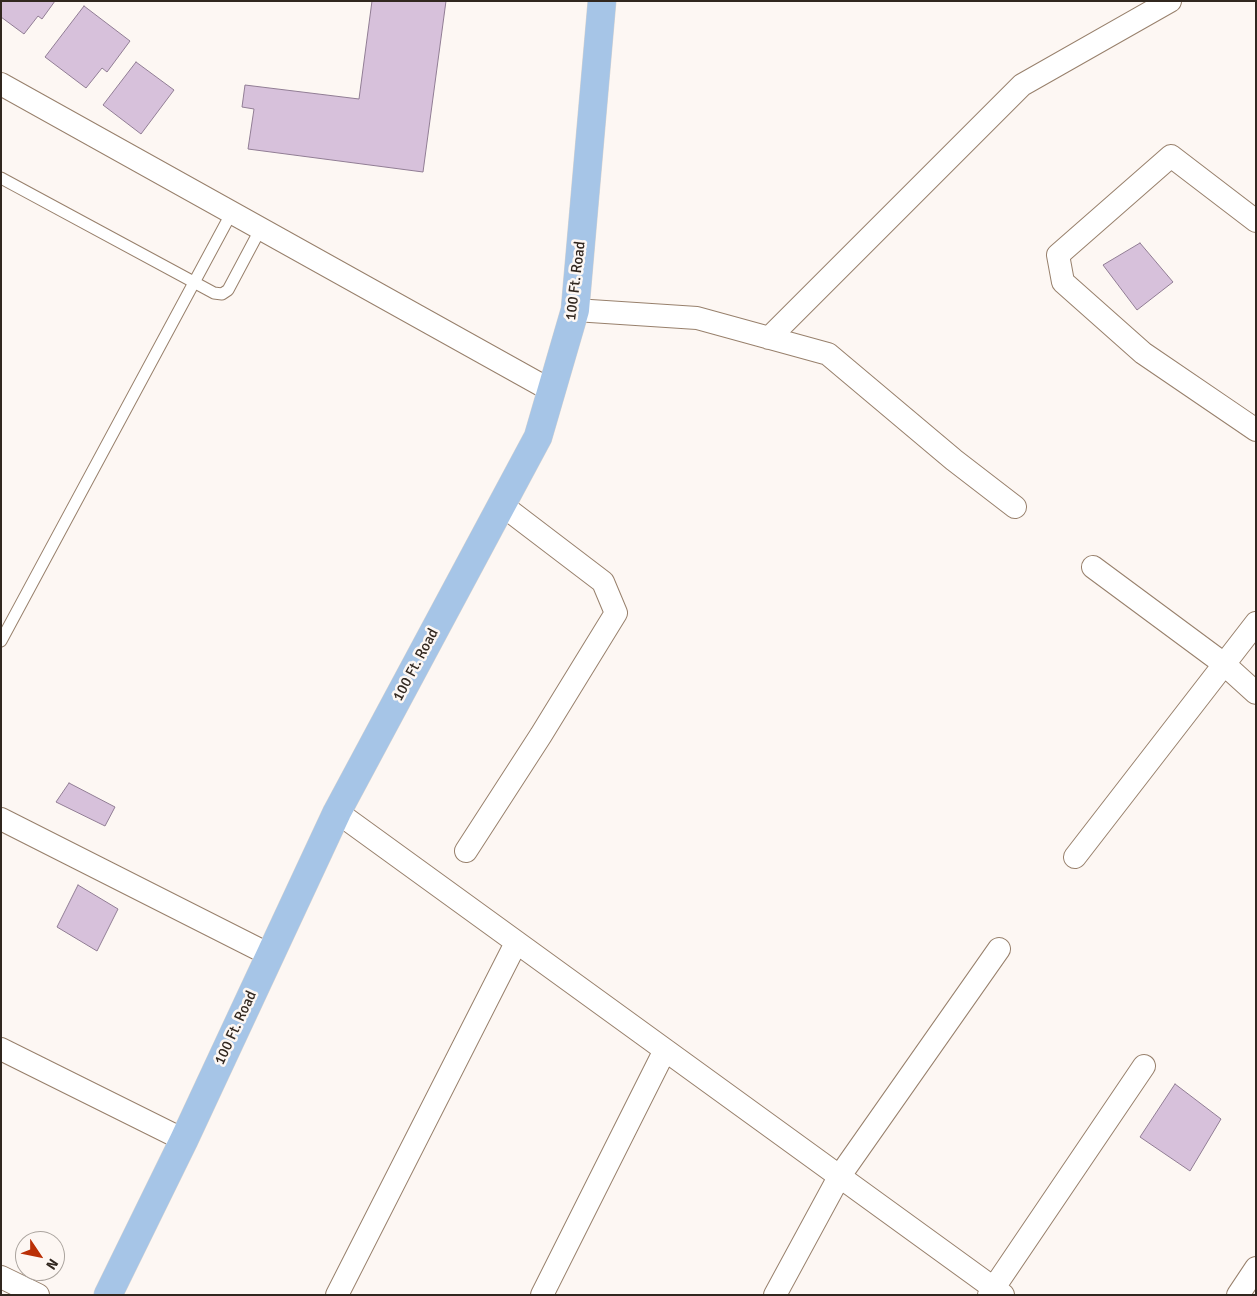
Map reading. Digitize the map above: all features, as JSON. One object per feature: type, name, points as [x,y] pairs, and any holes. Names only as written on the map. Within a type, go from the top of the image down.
[{"type":"main road","name":"100 Ft. Road","points":[[108,1295],[184,1140],[337,812],[538,437],[575,310],[602,1]]},
{"type":"street","points":[[769,338],[1022,84],[1170,1]]},
{"type":"street","points":[[1,84],[552,391]]},
{"type":"street","points":[[1256,221],[1171,156],[1058,255],[1063,282],[1136,346],[1256,430]]},
{"type":"street","points":[[575,310],[697,318],[828,354],[954,460],[1015,507]]},
{"type":"street","points":[[466,851],[541,735],[616,613],[603,582],[502,505]]},
{"type":"street","points":[[1093,567],[1224,664],[1256,693]]},
{"type":"street","points":[[1075,857],[1256,623]]},
{"type":"street","points":[[337,812],[995,1292],[1144,1066]]},
{"type":"street","points":[[1,818],[270,955]]},
{"type":"street","points":[[338,1295],[516,943]]},
{"type":"street","points":[[775,1295],[838,1177],[999,949]]},
{"type":"street","points":[[1,1049],[184,1140]]},
{"type":"street","points":[[542,1295],[665,1050]]},
{"type":"street","points":[[1238,1295],[1256,1268]]},
{"type":"street","points":[[1,1277],[38,1295]]},
{"type":"lane","points":[[1,178],[214,293],[222,294],[228,290],[261,228]]},
{"type":"lane","points":[[1,641],[232,212]]},
{"type":"building","points":[[1,1],[55,1],[42,19],[38,16],[24,34],[1,17]]},
{"type":"building","points":[[372,1],[446,1],[423,172],[248,149],[254,109],[242,107],[245,85],[359,99]]},
{"type":"building","points":[[84,6],[130,41],[107,72],[102,68],[86,88],[45,57]]},
{"type":"building","points":[[136,62],[174,90],[141,134],[103,105]]},
{"type":"building","points":[[1140,243],[1173,282],[1137,310],[1103,265]]},
{"type":"building","points":[[69,783],[115,807],[105,826],[56,802]]},
{"type":"building","points":[[78,885],[118,909],[97,951],[57,927]]},
{"type":"building","points":[[1175,1084],[1221,1119],[1190,1171],[1140,1137]]}]
